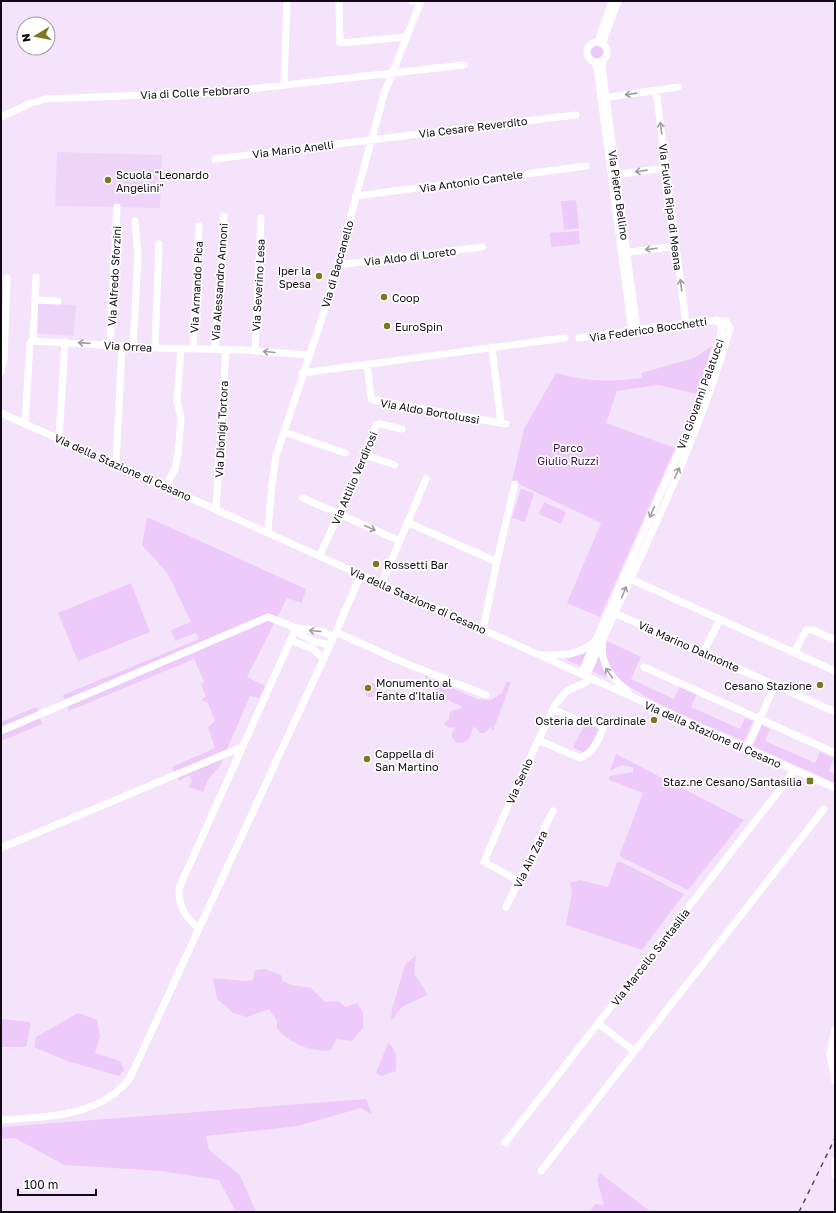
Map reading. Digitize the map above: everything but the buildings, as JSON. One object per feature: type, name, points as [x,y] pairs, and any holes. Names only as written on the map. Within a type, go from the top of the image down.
[{"type":"street","points":[[284,85],[287,1]]},
{"type":"street","points":[[339,1],[340,43],[406,37]]},
{"type":"street","points":[[412,1],[421,1]]},
{"type":"street","name":"Via di Baccanello","points":[[268,531],[273,472],[284,432],[302,372],[338,265],[370,140],[391,74],[421,1]]},
{"type":"street","points":[[600,43],[612,1]]},
{"type":"street","points":[[600,43],[618,1]]},
{"type":"street","points":[[600,43],[606,51],[603,60],[594,62],[588,56],[588,50],[590,45],[600,43]]},
{"type":"street","name":"Via Pietro Bellino","points":[[603,60],[603,98]]},
{"type":"street","name":"Via Pietro Bellino","points":[[594,62],[597,67],[603,98],[634,331]]},
{"type":"street","name":"Via di Colle Febbraro","points":[[1,117],[29,104],[45,99],[223,92],[464,65]]},
{"type":"street","points":[[603,98],[678,87]]},
{"type":"street","name":"Via Fulvia Ripa di Meana","points":[[656,90],[686,323]]},
{"type":"street","name":"Via Cesare Reverdito","points":[[370,140],[576,115]]},
{"type":"street","name":"Via Mario Anelli","points":[[215,159],[370,140]]},
{"type":"street","name":"Via Antonio Cantele","points":[[356,196],[586,166]]},
{"type":"street","points":[[614,175],[666,168]]},
{"type":"street","name":"Via Alfredo Sforzini","points":[[110,345],[117,207]]},
{"type":"street","name":"Via Alessandro Annoni","points":[[215,348],[224,216]]},
{"type":"street","name":"Via Severino Lesa","points":[[255,351],[261,218]]},
{"type":"street","points":[[133,346],[138,256],[135,221]]},
{"type":"street","name":"Via Armando Pica","points":[[193,348],[199,226]]},
{"type":"street","points":[[155,348],[159,244]]},
{"type":"street","points":[[624,253],[676,246]]},
{"type":"street","name":"Via Aldo di Loreto","points":[[338,265],[482,247]]},
{"type":"street","points":[[25,424],[30,343],[33,340],[36,277]]},
{"type":"street","points":[[1,372],[4,358],[6,278]]},
{"type":"street","points":[[34,300],[58,301]]},
{"type":"street","name":"Via Federico Bocchetti","points":[[579,338],[717,320]]},
{"type":"street","name":"Via Giovanni Palatucci","points":[[586,676],[599,641],[698,405],[720,338],[722,328],[717,320]]},
{"type":"street","points":[[302,372],[565,338]]},
{"type":"street","name":"Via Orrea","points":[[33,340],[155,348],[215,348],[308,355]]},
{"type":"street","points":[[59,438],[64,342]]},
{"type":"street","points":[[116,464],[122,346]]},
{"type":"street","name":"Via Aldo Bortolussi","points":[[367,364],[371,397],[373,400],[504,423],[492,348]]},
{"type":"street","points":[[166,486],[175,469],[178,454],[181,418],[177,401],[181,349]]},
{"type":"street","name":"Via Dionigi Tortora","points":[[216,509],[226,349]]},
{"type":"street","name":"Via della Stazione di Cesano","points":[[1,413],[268,531],[320,556],[835,788]]},
{"type":"street","name":"Via Attilio Verdirosi","points":[[320,556],[340,514],[377,424],[402,429]]},
{"type":"street","points":[[284,432],[345,453]]},
{"type":"street","points":[[365,455],[395,465]]},
{"type":"street","points":[[382,583],[409,523],[426,479]]},
{"type":"street","points":[[483,629],[497,562],[516,484]]},
{"type":"street","points":[[303,498],[400,541]]},
{"type":"street","points":[[409,523],[497,562]]},
{"type":"street","points":[[1,1120],[67,1114],[98,1102],[122,1087],[133,1073],[335,635],[361,574]]},
{"type":"street","points":[[626,578],[835,672]]},
{"type":"street","name":"Via Marino Dalmonte","points":[[611,612],[835,712]]},
{"type":"street","points":[[1,730],[268,617],[295,630],[313,641],[330,645]]},
{"type":"street","points":[[704,653],[720,619]]},
{"type":"street","points":[[295,630],[321,631],[335,635],[486,695]]},
{"type":"street","points":[[199,929],[181,909],[179,898],[180,886],[295,630]]},
{"type":"street","points":[[794,653],[806,630],[812,630],[835,640]]},
{"type":"street","points":[[290,640],[313,649],[324,659]]},
{"type":"street","points":[[539,655],[574,654],[599,641],[601,656],[612,678],[633,697]]},
{"type":"street","points":[[644,667],[835,753]]},
{"type":"street","name":"Via Senio","points":[[519,882],[484,862],[513,794],[553,709],[562,695],[572,688],[586,682],[586,676]]},
{"type":"street","points":[[746,748],[775,685]]},
{"type":"street","points":[[538,740],[580,758],[591,752],[601,734],[603,728],[595,722],[577,720],[553,709]]},
{"type":"street","points":[[1,848],[242,747]]},
{"type":"street","name":"Via Marcello Santasilia","points":[[505,1143],[795,770]]},
{"type":"street","points":[[541,1171],[824,809]]},
{"type":"street","name":"Via Ain Zara","points":[[506,907],[553,811]]},
{"type":"street","points":[[599,1024],[634,1051]]},
{"type":"street","points":[[835,1029],[830,1055],[835,1081]]},
{"type":"street","points":[[835,1160],[835,1175]]},
{"type":"shaded area","name":"Scuola \"Leonardo Angelini\"","points":[[57,152],[162,155],[160,208],[55,206]]},
{"type":"shaded area","points":[[36,303],[76,305],[74,336],[34,333]]},
{"type":"green space","points":[[597,45],[602,47],[604,52],[602,57],[597,59],[592,57],[590,52],[592,47]]},
{"type":"green space","points":[[576,200],[579,228],[564,230],[561,201]]},
{"type":"green space","points":[[579,231],[580,244],[551,247],[550,233]]},
{"type":"green space","name":"Parco Giulio Ruzzi","points":[[712,346],[697,394],[658,385],[617,391],[606,423],[675,448],[600,617],[567,603],[601,523],[512,481],[524,429],[556,373],[588,380],[642,378],[641,373],[694,358]]},
{"type":"green space","points":[[521,489],[534,493],[525,522],[512,518]]},
{"type":"green space","points":[[544,502],[566,512],[561,524],[539,514]]},
{"type":"green space","points":[[147,517],[306,589],[302,603],[287,598],[247,677],[265,686],[259,698],[250,696],[220,766],[209,778],[203,792],[189,787],[192,780],[189,776],[179,781],[172,767],[215,748],[208,727],[215,721],[208,703],[201,700],[206,697],[201,684],[204,682],[194,659],[69,711],[63,695],[199,639],[196,633],[175,641],[171,630],[191,622],[168,574],[142,545]]},
{"type":"green space","points":[[131,583],[150,632],[78,661],[58,613]]},
{"type":"green space","points":[[607,641],[641,657],[631,679],[674,699],[680,686],[697,694],[691,707],[740,729],[745,718],[753,721],[744,741],[668,708],[629,686],[615,674],[607,663],[605,655]]},
{"type":"green space","points":[[588,650],[581,666],[566,660]]},
{"type":"green space","points":[[599,655],[607,676],[606,678],[592,671]]},
{"type":"green space","points":[[424,675],[477,699],[491,700],[502,693],[506,682],[511,682],[493,731],[491,727],[484,733],[480,733],[475,727],[472,728],[471,735],[468,740],[457,743],[453,739],[452,735],[455,727],[448,728],[444,723],[449,719],[450,711],[460,709],[461,706],[455,704],[440,694]]},
{"type":"green space","points":[[374,683],[378,687],[373,697],[368,697],[361,687],[363,684]]},
{"type":"green space","points":[[36,707],[42,724],[1,741],[1,722]]},
{"type":"green space","points":[[586,722],[599,729],[586,754],[573,747]]},
{"type":"green space","points":[[762,725],[770,729],[765,741],[815,763],[820,752],[834,758],[829,771],[835,774],[835,783],[753,746]]},
{"type":"green space","points":[[616,754],[744,820],[688,890],[621,857],[620,854],[643,793],[609,780],[609,776],[633,772],[633,768],[624,765],[610,771]]},
{"type":"green space","points":[[617,862],[621,862],[684,894],[642,950],[566,925],[572,892],[570,883],[580,880],[608,887]]},
{"type":"green space","points":[[416,955],[414,974],[427,995],[402,1007],[391,1021],[392,1009],[405,965]]},
{"type":"green space","points":[[265,969],[281,975],[283,981],[292,985],[311,988],[325,1002],[338,1001],[346,1007],[357,1003],[363,1013],[363,1028],[352,1041],[336,1039],[331,1050],[316,1050],[301,1046],[282,1034],[277,1029],[277,1021],[269,1009],[247,1017],[233,1013],[217,999],[213,978],[244,981],[253,980],[255,970]]},
{"type":"green space","points":[[78,1013],[97,1020],[100,1036],[95,1053],[120,1061],[124,1070],[119,1076],[67,1061],[34,1047],[36,1037]]},
{"type":"green space","points":[[1,1019],[31,1022],[26,1047],[1,1047]]},
{"type":"green space","points":[[388,1043],[395,1052],[396,1071],[381,1076],[376,1073]]},
{"type":"green space","points":[[366,1099],[372,1114],[361,1108],[298,1126],[206,1136],[209,1150],[240,1175],[256,1212],[236,1212],[219,1180],[161,1171],[64,1165],[15,1138],[1,1139],[1,1127]]},
{"type":"green space","points":[[600,1173],[651,1212],[589,1212],[595,1204],[604,1205],[597,1179]]},
{"type":"railway","points":[[799,1212],[835,1138]]},
{"type":"place","name":"Scuola \"Leonardo Angelini\"","points":[[108,180]]},
{"type":"place","name":"Iper la Spesa","points":[[319,276]]},
{"type":"place","name":"Coop","points":[[384,297]]},
{"type":"place","name":"EuroSpin","points":[[387,326]]},
{"type":"place","name":"Rossetti Bar","points":[[376,564]]},
{"type":"place","name":"Cesano Stazione","points":[[820,685]]},
{"type":"place","name":"Monumento al Fante d'Italia","points":[[368,688]]},
{"type":"place","name":"Osteria del Cardinale","points":[[654,720]]},
{"type":"place","name":"Cappella di San Martino","points":[[367,759]]},
{"type":"place","name":"Staz.ne Cesano/Santasilia","points":[[810,781]]}]
